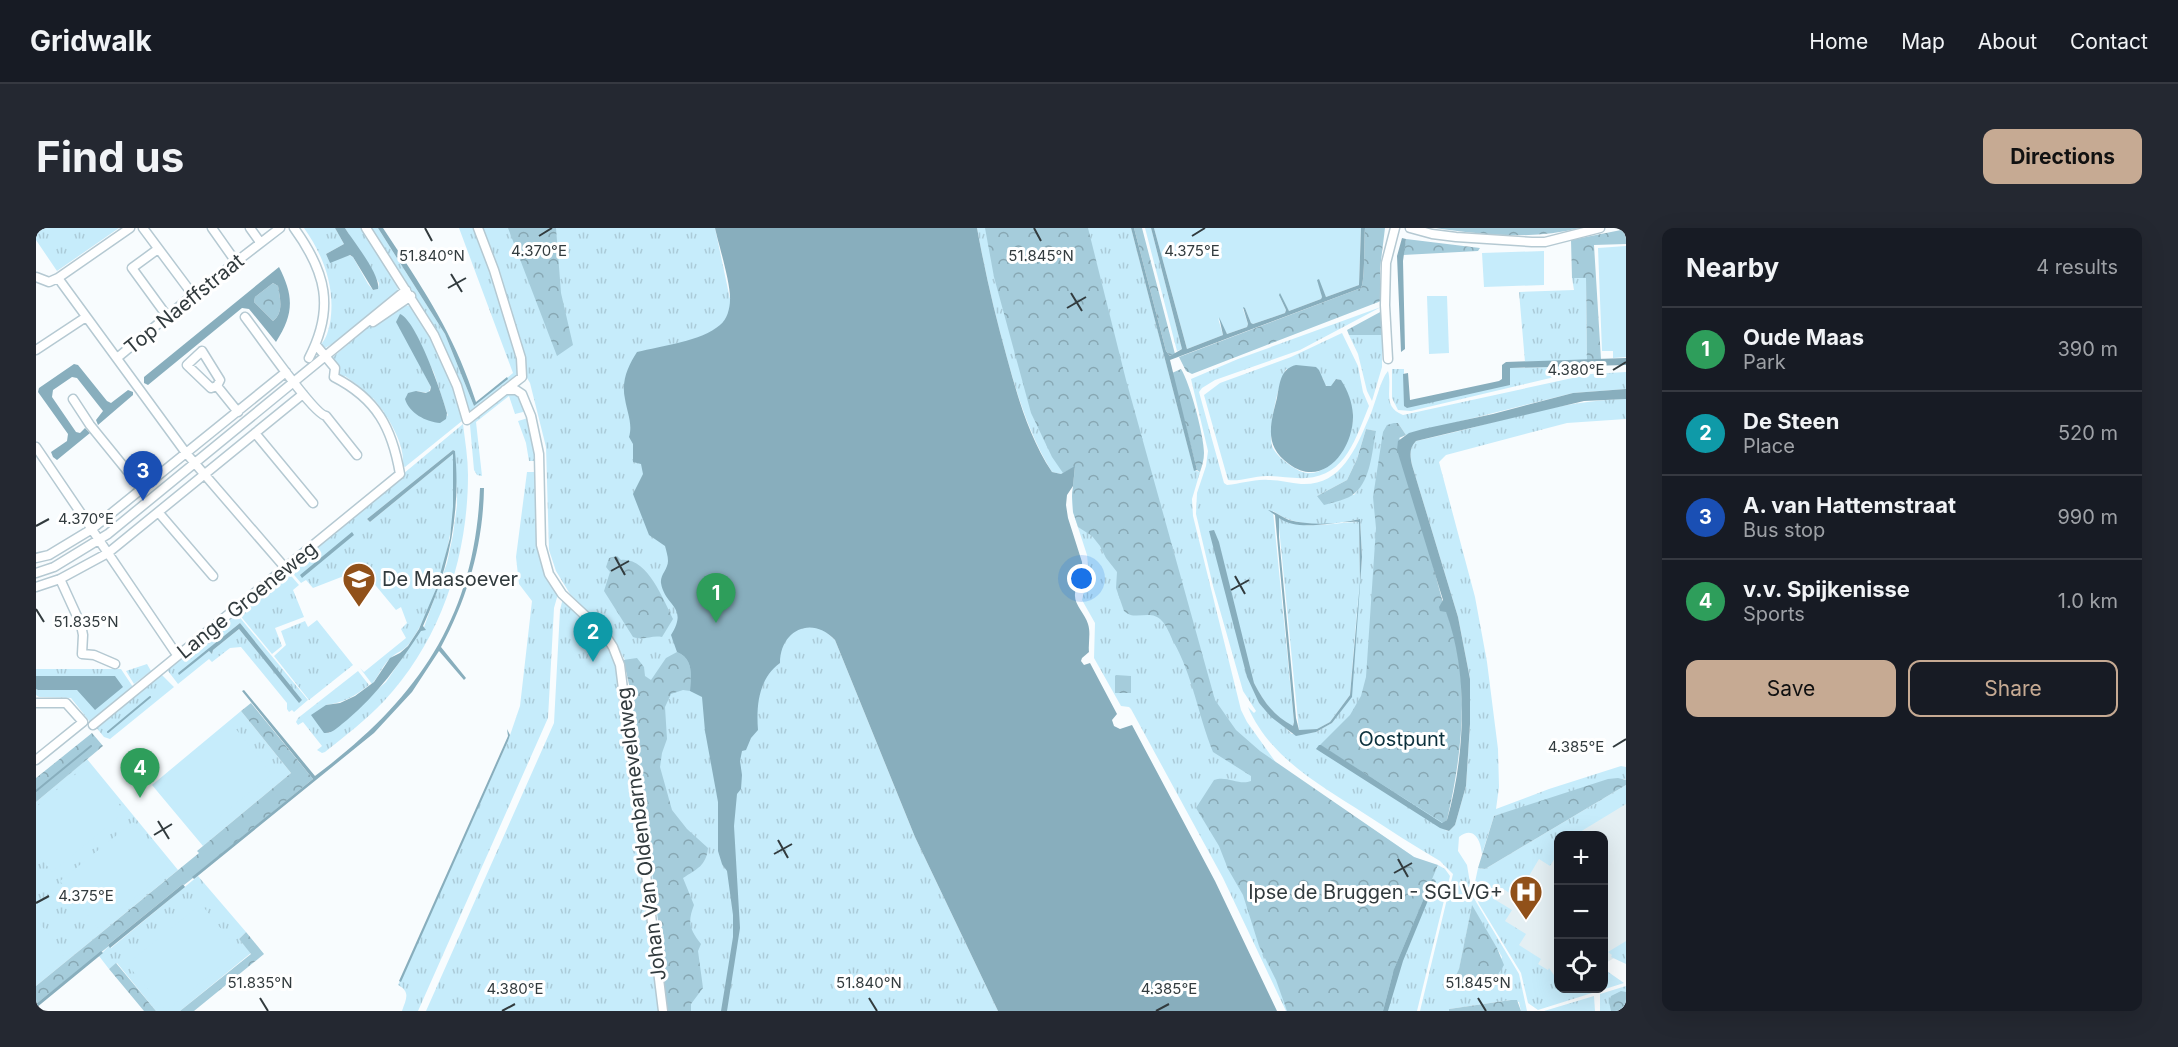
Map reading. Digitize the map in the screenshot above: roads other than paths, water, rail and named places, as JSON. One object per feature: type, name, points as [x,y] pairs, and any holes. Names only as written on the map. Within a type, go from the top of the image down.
[{"type":"street","points":[[36,277],[49,282],[58,278],[130,228]]},
{"type":"street","points":[[143,228],[193,295]]},
{"type":"street","points":[[212,228],[236,262]]},
{"type":"street","points":[[250,228],[260,242]]},
{"type":"street","name":"Top Naeffstraat","points":[[117,358],[193,295],[280,228]]},
{"type":"street","points":[[294,228],[310,250],[323,288],[325,309],[322,325],[309,358]]},
{"type":"street","points":[[366,228],[434,335],[446,359],[467,420],[522,376],[521,358],[494,270],[478,228]]},
{"type":"street","points":[[1388,359],[1385,305],[1386,263],[1395,228]]},
{"type":"street","points":[[1410,228],[1448,236],[1532,242],[1545,242],[1600,228]]},
{"type":"street","points":[[158,249],[132,268],[167,316]]},
{"type":"street","points":[[58,278],[186,453],[281,563]]},
{"type":"street","points":[[36,573],[54,567],[99,541],[362,328],[375,314],[409,293]]},
{"type":"street","points":[[36,350],[86,317]]},
{"type":"street","points":[[245,317],[294,383],[321,415],[326,416],[357,455]]},
{"type":"street","points":[[316,345],[326,357]]},
{"type":"street","name":"Lange Groeneweg","points":[[93,725],[400,474],[396,448],[388,428],[376,410],[359,393],[334,377],[335,369],[326,357]]},
{"type":"street","points":[[36,558],[49,555],[92,530],[286,372]]},
{"type":"street","points":[[218,386],[238,412]]},
{"type":"street","name":"Johan Van Oldenbarneveldweg","points":[[505,390],[516,390],[522,394],[531,416],[539,454],[541,545],[549,574],[564,596],[604,633],[620,665],[663,1011]]},
{"type":"street","points":[[36,587],[60,579],[108,553],[303,394]]},
{"type":"street","points":[[73,399],[90,425],[142,489]]},
{"type":"street","points":[[255,433],[314,503]]},
{"type":"street","points":[[36,447],[175,652]]},
{"type":"street","points":[[159,513],[213,576]]},
{"type":"street","points":[[60,579],[81,625],[82,654],[114,664]]},
{"type":"street","points":[[36,703],[66,703],[82,722],[36,760]]},
{"type":"waterway","points":[[108,732],[150,697]]},
{"type":"waterway","points":[[36,791],[91,746]]},
{"type":"place","name":"A. van Hattemstraat","points":[[143,501]]},
{"type":"place","name":"De Maasoever","points":[[359,608]]},
{"type":"place","name":"Oude Maas","points":[[716,623]]},
{"type":"place","name":"De Steen","points":[[593,662]]},
{"type":"place","name":"v.v. Spijkenisse","points":[[140,798]]},
{"type":"place","name":"Ipse de Bruggen - SGLVG+","points":[[1526,921]]},
{"type":"park label","name":"Oostpunt","points":[[1402,739]]}]
